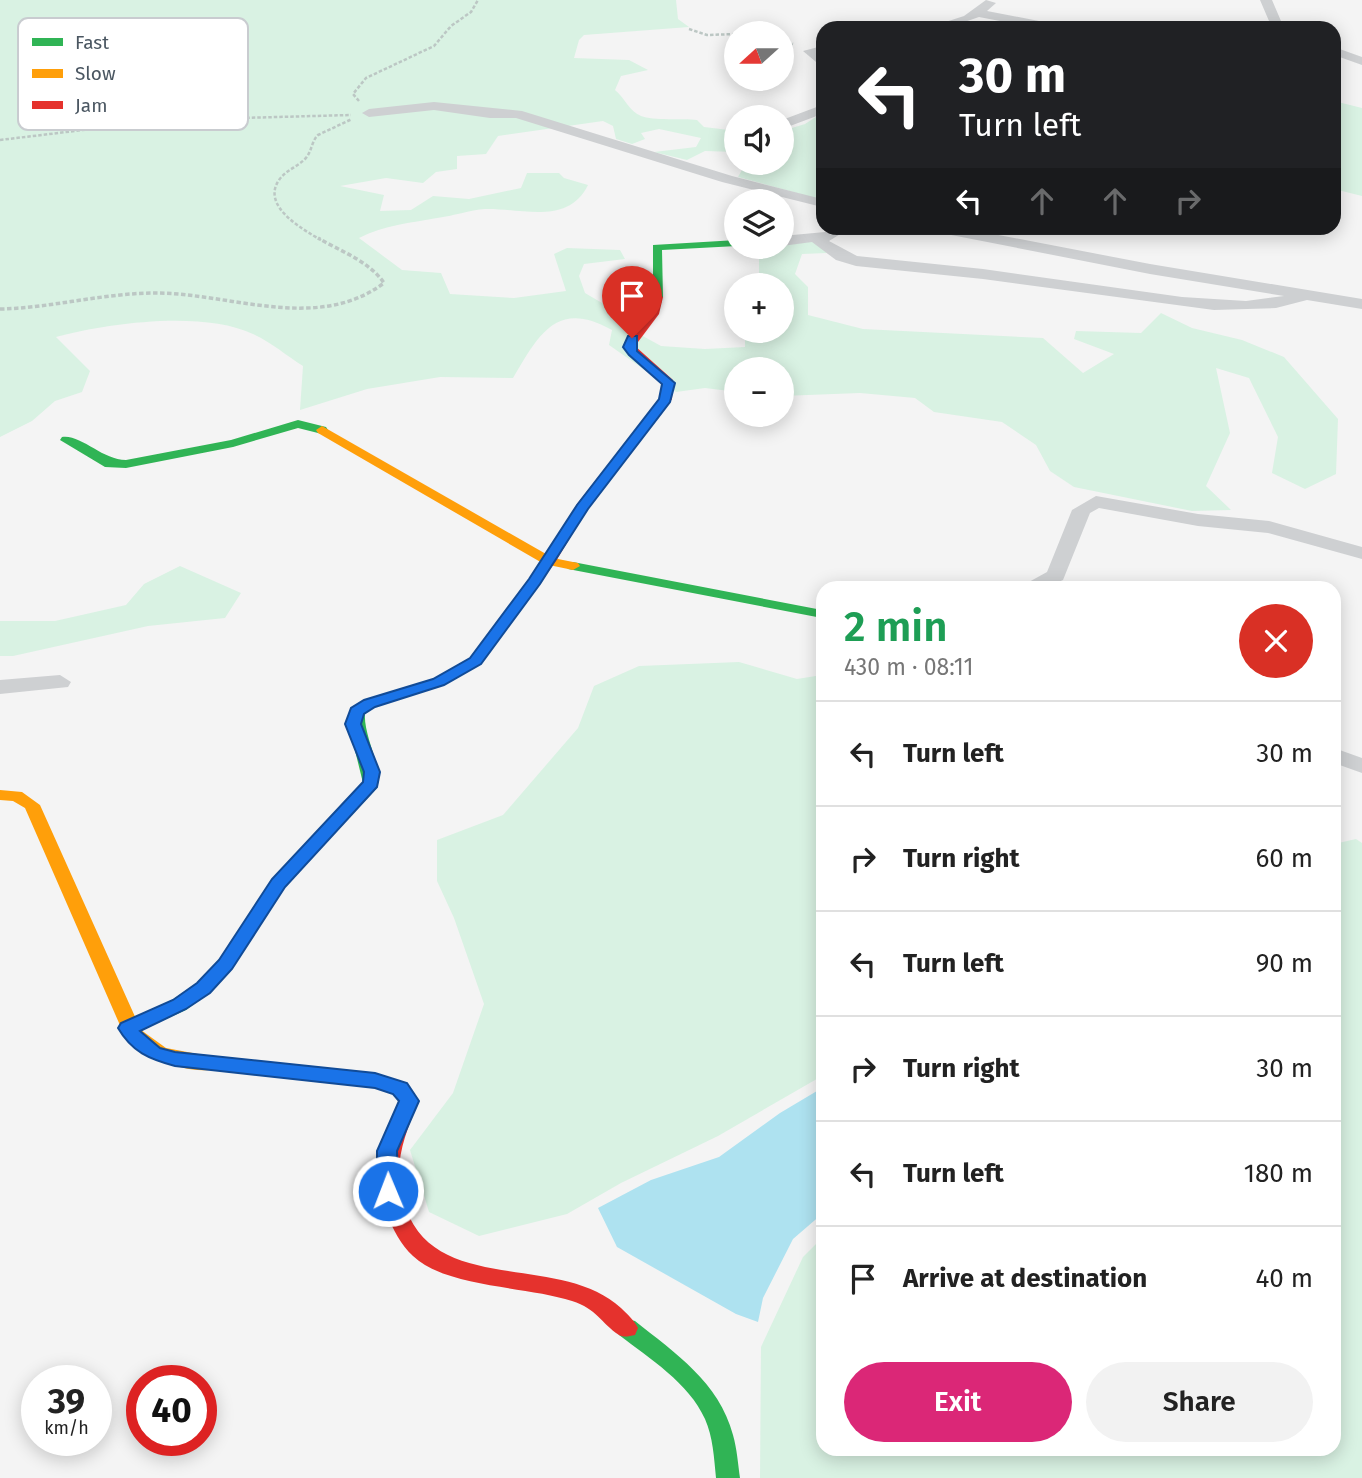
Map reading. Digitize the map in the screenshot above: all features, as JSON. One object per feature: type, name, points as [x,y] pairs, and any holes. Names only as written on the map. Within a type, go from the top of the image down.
[{"type":"street","points":[[954,21],[979,13],[993,0]]},
{"type":"street","points":[[1266,0],[1275,21]]},
{"type":"street","points":[[979,13],[1023,21]]},
{"type":"street","points":[[1341,54],[1362,61]]},
{"type":"street","points":[[369,113],[434,106],[490,114],[517,114],[727,179],[816,201]]},
{"type":"street","points":[[794,120],[816,111]]},
{"type":"street","points":[[727,179],[730,175]]},
{"type":"street","points":[[794,240],[831,235]]},
{"type":"street","points":[[978,235],[1303,296],[1362,304]]},
{"type":"street","points":[[817,239],[842,257],[856,261],[1057,283],[1166,300],[1245,306],[1273,304],[1303,296]]},
{"type":"street","points":[[128,1028],[180,1005],[203,988],[226,964],[278,883],[371,784],[372,772],[353,724],[357,711],[369,704],[439,682],[475,661],[549,561],[582,508],[666,399],[669,383],[629,347],[653,314],[657,299],[656,247],[672,244],[724,243]]},
{"type":"street","points":[[66,440],[110,464],[126,464],[233,443],[299,424],[318,427],[549,561],[816,613]]},
{"type":"street","points":[[1044,581],[1056,576],[1082,510],[1096,502],[1198,520],[1269,527],[1362,553]]},
{"type":"street","points":[[0,687],[60,682]]},
{"type":"street","points":[[1341,758],[1362,766]]},
{"type":"street","points":[[0,795],[16,796],[32,805],[128,1028],[137,1042],[154,1054],[175,1059],[375,1081],[400,1089],[409,1101],[387,1151],[388,1191],[405,1231],[424,1253],[460,1268],[558,1287],[596,1301],[691,1381],[709,1404],[722,1433],[728,1478]]},
{"type":"path","points":[[369,113],[352,94],[359,85],[387,67],[434,46],[451,26],[471,12],[478,0]]},
{"type":"path","points":[[689,29],[707,34],[724,34]]},
{"type":"path","points":[[248,117],[369,113]]},
{"type":"path","points":[[0,309],[46,309],[153,293],[316,307],[362,300],[377,292],[384,283],[383,277],[292,220],[275,201],[275,190],[285,172],[310,154],[313,141],[322,131],[369,113]]},
{"type":"path","points":[[0,140],[83,130]]},
{"type":"green space","points":[[0,0],[676,0],[678,19],[689,27],[584,35],[579,40],[574,58],[629,60],[648,70],[621,76],[615,90],[633,111],[646,118],[697,120],[704,127],[724,129],[724,152],[705,151],[687,160],[654,152],[696,147],[701,138],[659,129],[641,133],[645,139],[632,144],[616,139],[613,126],[603,121],[498,136],[486,154],[457,156],[457,169],[436,172],[423,183],[386,178],[340,186],[384,195],[380,211],[411,210],[433,196],[469,199],[521,188],[527,173],[559,173],[564,178],[588,185],[569,206],[556,210],[528,212],[485,209],[398,225],[359,238],[402,270],[441,273],[450,294],[514,298],[566,291],[554,254],[567,248],[620,250],[625,259],[584,264],[579,276],[585,293],[602,303],[639,302],[641,335],[661,346],[705,349],[745,347],[745,343],[794,343],[794,273],[759,273],[759,259],[794,259],[794,243],[813,241],[827,253],[802,254],[795,274],[808,287],[808,315],[863,329],[1043,338],[1083,373],[1114,354],[1074,339],[1076,331],[1141,333],[1161,313],[1192,328],[1242,340],[1284,357],[1338,419],[1336,474],[1305,489],[1272,473],[1278,437],[1249,378],[1216,368],[1230,433],[1206,486],[1231,510],[1192,511],[1074,487],[1050,471],[1036,445],[1002,422],[934,412],[915,398],[860,393],[794,396],[794,357],[724,357],[724,390],[705,388],[676,392],[609,345],[612,330],[593,321],[577,318],[563,320],[541,335],[513,378],[440,377],[367,389],[300,410],[303,366],[253,334],[208,322],[155,321],[101,327],[56,337],[90,371],[82,392],[55,401],[32,421],[0,437]]},
{"type":"green space","points":[[1341,103],[1362,108],[1362,196],[1341,191]]},
{"type":"green space","points":[[816,117],[816,198],[794,192],[794,189],[782,189],[738,177],[794,175],[794,127]]},
{"type":"green space","points":[[180,566],[241,593],[225,618],[148,626],[13,656],[0,656],[0,621],[55,621],[126,605],[144,584]]},
{"type":"green space","points":[[739,662],[797,679],[816,676],[816,1079],[718,1136],[621,1183],[567,1214],[479,1236],[429,1212],[410,1150],[453,1093],[484,1004],[454,918],[437,881],[437,840],[503,815],[578,728],[594,686],[639,666]]},
{"type":"green space","points":[[1356,839],[1362,843],[1362,1478],[760,1478],[761,1347],[803,1257],[816,1244],[816,1456],[1341,1456],[1341,842]]},
{"type":"water","points":[[816,1092],[816,1219],[793,1239],[763,1298],[758,1322],[736,1314],[617,1247],[598,1208],[651,1180],[719,1157],[780,1113]]},
{"type":"traffic: fast","points":[[657,297],[657,247],[724,244]]},
{"type":"traffic: fast","points":[[66,440],[110,464],[126,464],[233,443],[298,424],[322,430]]},
{"type":"traffic: fast","points":[[573,566],[816,613]]},
{"type":"traffic: fast","points":[[128,1028],[179,1005],[203,988],[226,964],[278,883],[371,784],[357,730],[357,711],[369,704],[439,682],[467,666]]},
{"type":"traffic: fast","points":[[627,1328],[684,1374],[708,1402],[722,1435],[728,1478]]},
{"type":"traffic: slow","points":[[322,430],[549,561],[573,566]]},
{"type":"traffic: slow","points":[[0,795],[16,796],[32,805],[133,1034],[159,1053],[179,1059],[212,1063]]},
{"type":"traffic: jam","points":[[467,666],[476,661],[549,561],[582,507],[666,399],[669,383],[629,347],[653,314],[657,297]]},
{"type":"traffic: jam","points":[[212,1063],[375,1081],[400,1089],[409,1101],[388,1156],[388,1182],[399,1218],[419,1249],[440,1262],[460,1269],[574,1292],[594,1300],[627,1328]]},
{"type":"route","points":[[388,1191],[387,1151],[409,1101],[400,1089],[375,1081],[175,1059],[154,1054],[137,1042],[128,1028],[180,1005],[203,988],[226,964],[278,883],[371,784],[372,772],[353,724],[357,711],[369,704],[439,682],[460,672],[475,661],[535,581],[582,508],[666,399],[669,383],[661,373],[633,353],[629,347],[632,338]]}]
